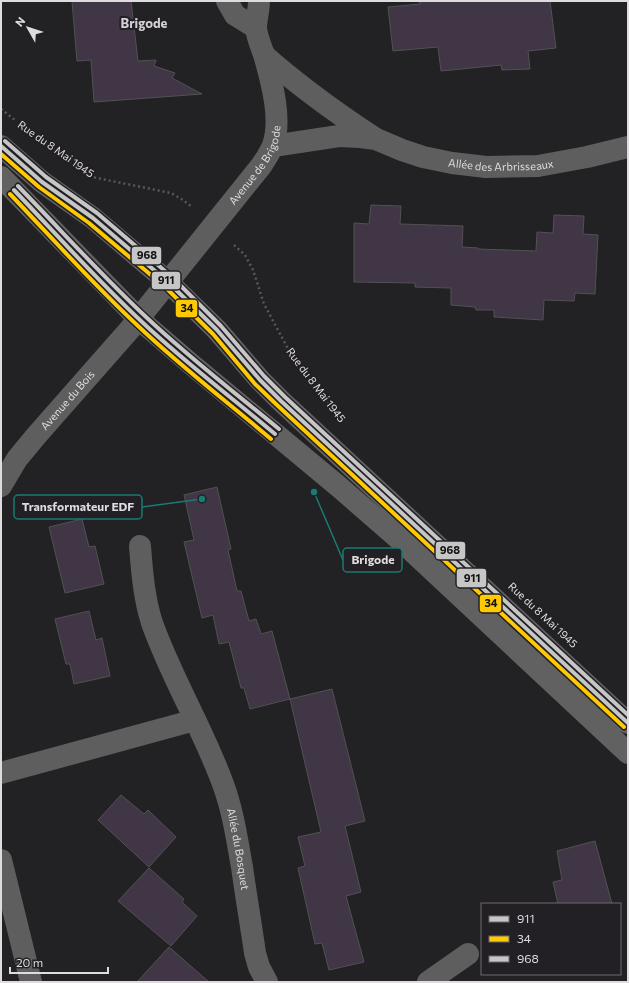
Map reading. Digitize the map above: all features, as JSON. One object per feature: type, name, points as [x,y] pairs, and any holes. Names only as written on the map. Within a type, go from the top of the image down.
[{"type":"main road","name":"Rue du 8 Mai 1945","points":[[1,146],[42,182],[111,233],[168,282],[216,330],[260,380],[281,401],[628,723]]},
{"type":"main road","points":[[1,177],[139,319],[394,535],[628,753]]},
{"type":"street","points":[[227,1],[235,14],[256,28]]},
{"type":"street","name":"Avenue de Brigode","points":[[168,282],[261,166],[273,146],[276,130],[276,113],[265,56],[256,28],[259,1]]},
{"type":"street","name":"Allée des Arbrisseaux","points":[[265,56],[322,103],[376,139],[423,157],[452,163],[486,167],[538,166],[588,157],[628,147]]},
{"type":"street","name":"Allée des Arbrisseaux","points":[[273,146],[339,136],[376,139]]},
{"type":"street","points":[[139,319],[168,282]]},
{"type":"street","name":"Avenue du Bois","points":[[1,486],[17,459],[36,436],[139,319]]},
{"type":"street","name":"Allée du Bosquet","points":[[140,546],[143,586],[152,623],[224,785],[232,814],[255,954],[258,966],[267,982]]},
{"type":"street","points":[[1,773],[195,720]]},
{"type":"street","points":[[1,860],[6,899],[30,982]]},
{"type":"street","points":[[428,982],[468,954]]},
{"type":"path","name":"Rue du 8 Mai 1945","points":[[1,109],[17,122]]},
{"type":"path","name":"Rue du 8 Mai 1945","points":[[28,130],[92,177],[171,193],[183,200],[245,255],[264,304],[293,358],[332,408]]},
{"type":"building","points":[[72,1],[131,1],[138,61],[156,60],[154,66],[175,73],[172,78],[202,94],[94,102],[91,60],[77,61]]},
{"type":"building","points":[[419,1],[550,1],[556,48],[528,51],[530,69],[502,70],[501,65],[441,71],[438,47],[393,51],[388,7],[420,4]]},
{"type":"building","points":[[371,205],[401,206],[400,224],[463,226],[462,247],[478,249],[536,251],[537,232],[553,233],[554,215],[584,216],[583,234],[598,235],[595,294],[575,293],[574,301],[544,300],[543,320],[494,317],[494,310],[476,310],[475,307],[451,305],[451,288],[415,287],[415,283],[354,282],[354,223],[369,224]]},
{"type":"building","points":[[217,487],[231,549],[228,550],[237,591],[241,591],[249,621],[256,619],[261,634],[272,631],[290,699],[250,709],[244,688],[241,688],[229,642],[219,644],[213,615],[202,618],[184,542],[194,540],[184,495]]},
{"type":"building","points":[[82,519],[89,547],[95,546],[104,584],[65,593],[49,527]]},
{"type":"building","points":[[89,611],[96,640],[102,638],[110,676],[74,684],[70,664],[66,664],[55,619]]},
{"type":"building","points":[[332,689],[365,821],[345,826],[361,892],[346,896],[364,962],[329,970],[322,943],[315,944],[298,868],[305,866],[298,837],[321,832],[290,699]]},
{"type":"building","points":[[121,795],[144,814],[148,810],[176,837],[149,867],[98,820]]},
{"type":"building","points":[[595,841],[612,903],[558,903],[553,882],[562,880],[557,851]]},
{"type":"building","points":[[149,868],[184,899],[182,902],[197,916],[171,946],[118,901]]},
{"type":"building","points":[[169,947],[209,982],[137,982]]},
{"type":"transit line","name":"968","points":[[5,141],[46,177],[97,213],[172,277],[221,326],[264,376],[285,397],[628,715]]},
{"type":"transit line","name":"911","points":[[1,146],[42,182],[93,218],[168,282],[217,330],[260,380],[281,401],[628,723]]},
{"type":"transit line","name":"34","points":[[1,154],[39,187],[89,223],[164,286],[213,334],[255,384],[624,727]]},
{"type":"transit line","name":"968","points":[[18,186],[97,268],[161,331],[194,360],[279,429]]},
{"type":"transit line","name":"911","points":[[14,190],[92,273],[157,336],[275,434]]},
{"type":"transit line","name":"34","points":[[10,194],[88,277],[137,325],[186,369],[271,439]]},
{"type":"place","name":"Brigode","points":[[314,492]]},
{"type":"place","name":"Transformateur EDF","points":[[202,499]]},
{"type":"district","name":"Brigode","points":[[144,23]]}]
